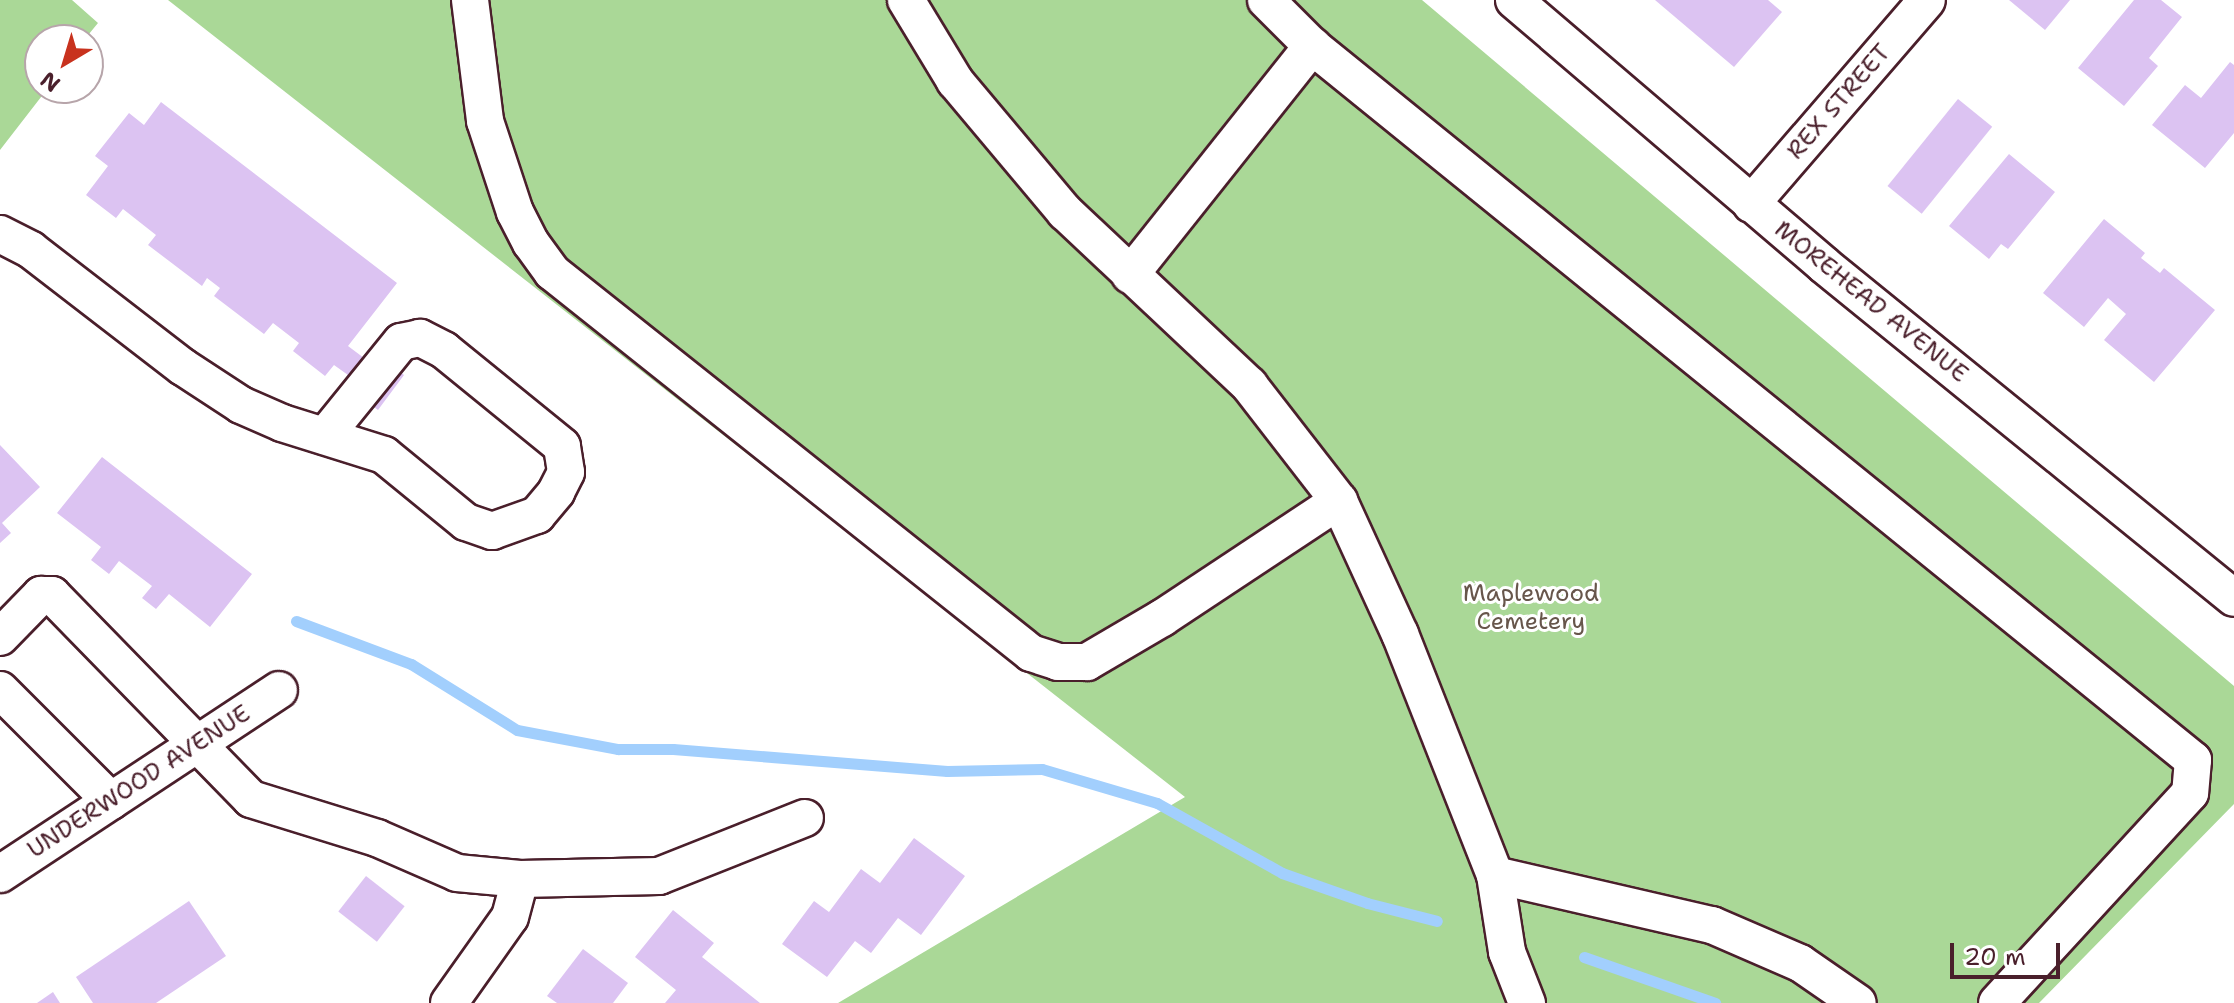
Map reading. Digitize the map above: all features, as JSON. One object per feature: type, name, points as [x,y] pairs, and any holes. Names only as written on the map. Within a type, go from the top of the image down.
[{"type":"street","points":[[470,0],[485,121],[515,212],[531,243],[552,272],[1031,653],[1058,662],[1087,662],[1162,618],[1339,501]]},
{"type":"street","points":[[906,0],[955,81],[1065,212],[1249,385],[1339,501],[1400,634],[1495,875],[1507,952],[1527,1003]]},
{"type":"street","points":[[1266,0],[1312,46],[2193,760],[2190,793],[1997,1003]]},
{"type":"street","name":"MOREHEAD AVENUE","points":[[1514,0],[1751,204],[2234,598]]},
{"type":"street","name":"REX STREET","points":[[1751,204],[1927,0]]},
{"type":"street","points":[[1130,275],[1312,46]]},
{"type":"street","points":[[0,234],[31,250],[183,367],[241,405],[282,423],[384,455],[466,522],[492,531],[537,515],[556,492],[566,472],[562,446],[444,350],[420,338],[401,342],[325,436]]},
{"type":"street","points":[[0,637],[41,595],[52,595],[251,799],[377,838],[457,873],[520,879],[659,876],[805,818]]},
{"type":"street","points":[[0,690],[111,801]]},
{"type":"street","name":"UNDERWOOD AVENUE","points":[[0,874],[279,690]]},
{"type":"street","points":[[1495,875],[1712,925],[1800,963],[1858,1003]]},
{"type":"street","points":[[449,1003],[510,917],[520,879]]},
{"type":"green space","points":[[0,0],[72,0],[98,23],[24,24],[24,104],[36,104],[0,150]]},
{"type":"green space","name":"Maplewood Cemetery","points":[[168,0],[1422,0],[2234,686],[2234,804],[2039,1003],[838,1003],[1185,797]]},
{"type":"building","points":[[1655,0],[1768,0],[1782,12],[1734,67]]},
{"type":"building","points":[[2009,0],[2070,0],[2045,30]]},
{"type":"building","points":[[2134,0],[2161,0],[2182,17],[2149,58],[2158,66],[2124,106],[2078,68]]},
{"type":"building","points":[[2230,62],[2234,65],[2234,133],[2205,168],[2152,125],[2185,85],[2201,98]]},
{"type":"building","points":[[1958,99],[1992,127],[1922,214],[1888,186]]},
{"type":"building","points":[[161,102],[397,283],[348,346],[364,358],[370,349],[404,375],[378,410],[342,383],[348,375],[334,365],[325,376],[293,351],[299,343],[273,323],[264,334],[214,296],[220,288],[207,278],[202,286],[148,245],[156,235],[123,209],[116,218],[86,195],[108,166],[95,156],[129,113],[144,125]]},
{"type":"building","points":[[2009,154],[2055,192],[2008,249],[2001,244],[1989,259],[1949,226]]},
{"type":"building","points":[[2104,219],[2145,253],[2141,258],[2160,273],[2164,268],[2215,310],[2154,382],[2104,340],[2126,314],[2108,298],[2084,327],[2043,293]]},
{"type":"building","points":[[0,445],[40,487],[2,523],[11,533],[0,543]]},
{"type":"building","points":[[102,457],[252,574],[210,627],[169,594],[156,609],[142,598],[152,586],[119,561],[109,574],[91,560],[101,547],[57,513]]},
{"type":"building","points":[[914,838],[965,876],[921,935],[898,918],[871,953],[855,941],[827,977],[782,944],[814,901],[829,912],[861,869],[880,883]]},
{"type":"building","points":[[366,876],[405,906],[377,942],[338,911]]},
{"type":"building","points":[[189,901],[226,956],[156,1003],[93,1003],[76,977]]},
{"type":"building","points":[[673,910],[714,943],[702,957],[760,1003],[665,1003],[676,990],[635,957]]},
{"type":"building","points":[[583,949],[628,983],[613,1003],[557,1003],[547,996]]},
{"type":"building","points":[[53,992],[60,1003],[37,1003]]},
{"type":"waterway","points":[[296,621],[411,664],[517,730],[618,749],[673,749],[947,771],[1042,769],[1157,803],[1282,873],[1367,903],[1437,921]]},
{"type":"waterway","points":[[1584,957],[1715,1003]]}]
